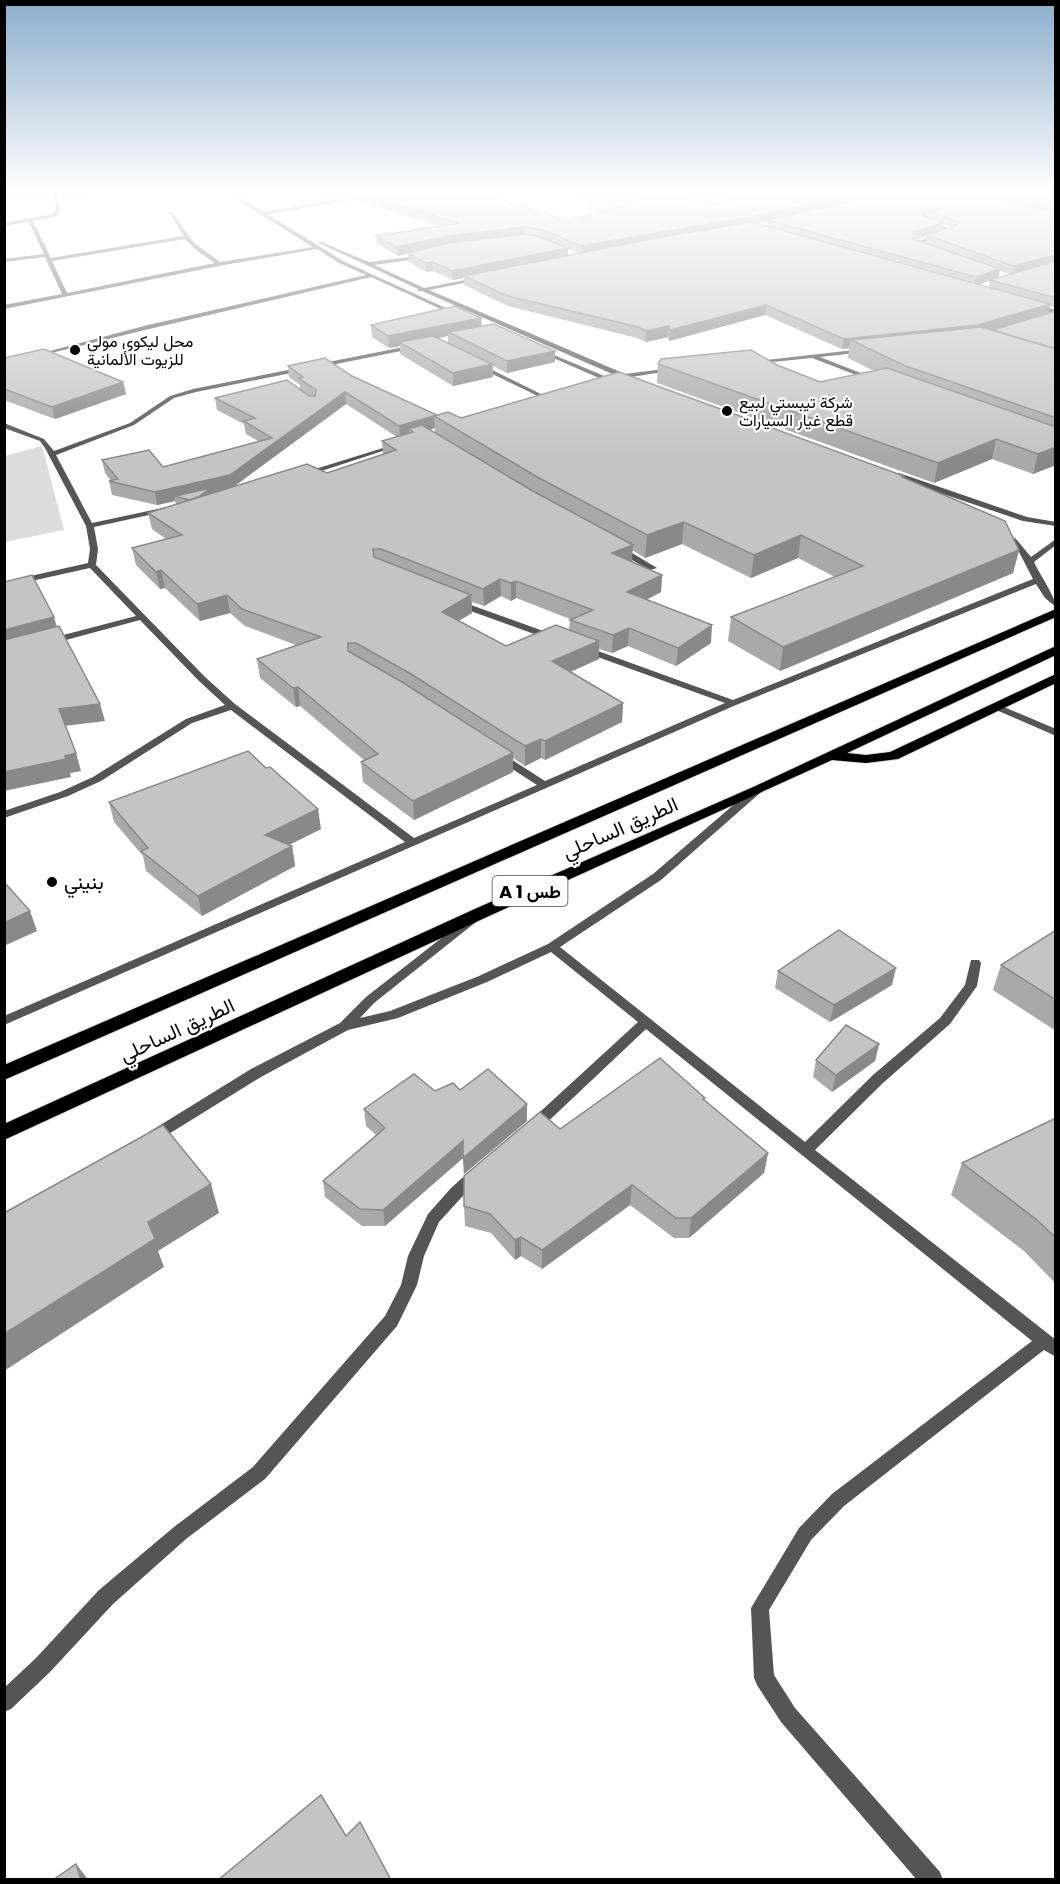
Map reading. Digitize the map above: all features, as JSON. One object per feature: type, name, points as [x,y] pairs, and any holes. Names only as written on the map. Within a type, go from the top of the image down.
[{"type":"highway","name":"الطريق الساحلي","points":[[4,1073],[1056,612]]},
{"type":"highway","name":"الطريق الساحلي","points":[[4,1133],[483,912],[756,791],[1056,650]]},
{"type":"highway","points":[[830,756],[866,759],[892,756],[1056,678]]},
{"type":"street","points":[[59,280],[65,294]]},
{"type":"street","points":[[4,307],[137,280]]},
{"type":"street","points":[[27,360],[144,328],[353,280]]},
{"type":"street","points":[[379,280],[461,316]]},
{"type":"street","points":[[402,280],[644,383]]},
{"type":"street","points":[[407,293],[466,280]]},
{"type":"street","points":[[1025,303],[1056,314]]},
{"type":"street","points":[[1045,320],[1056,314]]},
{"type":"street","points":[[53,454],[132,424],[172,398],[195,390],[425,345]]},
{"type":"street","points":[[534,348],[625,387]]},
{"type":"street","points":[[740,363],[870,350]]},
{"type":"street","points":[[810,356],[884,383]]},
{"type":"street","points":[[476,363],[546,398]]},
{"type":"street","points":[[595,383],[622,375],[681,369]]},
{"type":"street","points":[[273,375],[281,381]]},
{"type":"street","points":[[535,402],[556,395]]},
{"type":"street","points":[[4,425],[42,440],[53,454],[90,526],[94,549],[92,565]]},
{"type":"street","points":[[291,477],[404,444]]},
{"type":"street","points":[[883,471],[1026,519],[1056,524]]},
{"type":"street","points":[[90,526],[168,508]]},
{"type":"street","points":[[999,531],[1022,548],[1044,595],[1056,605]]},
{"type":"street","points":[[1030,561],[1056,541]]},
{"type":"street","points":[[614,546],[653,568]]},
{"type":"street","points":[[4,585],[92,565]]},
{"type":"street","points":[[92,565],[202,680],[232,706],[412,842]]},
{"type":"street","points":[[4,1020],[733,704],[1038,580]]},
{"type":"street","points":[[451,600],[560,640]]},
{"type":"street","points":[[44,643],[143,617]]},
{"type":"street","points":[[570,644],[733,704]]},
{"type":"street","points":[[4,815],[64,794],[97,779],[189,721],[232,706]]},
{"type":"street","points":[[997,707],[1056,733]]},
{"type":"street","points":[[486,747],[544,785]]},
{"type":"street","points":[[137,1147],[256,1073],[344,1026],[402,1011],[483,979],[552,947],[657,877],[756,791]]},
{"type":"street","points":[[344,1026],[370,1000],[483,912]]},
{"type":"street","points":[[552,947],[1050,1346],[838,1500],[804,1534],[760,1608],[764,1678],[788,1715],[932,1880]]},
{"type":"street","points":[[805,1151],[878,1079],[945,1021],[971,986],[975,963]]},
{"type":"street","points":[[522,1136],[646,1022]]},
{"type":"street","points":[[4,1702],[43,1665],[106,1597],[180,1533],[259,1473],[391,1322],[408,1285],[416,1256],[433,1218],[456,1192],[489,1163]]},
{"type":"shaded area","points":[[42,446],[64,530],[5,542],[5,456]]},
{"type":"building","points":[[473,280],[962,280],[1050,304],[978,325],[844,339],[766,305],[670,330],[669,326],[646,331],[638,327],[508,296]]},
{"type":"building","points":[[990,280],[1056,280],[1056,298]]},
{"type":"building","points":[[455,306],[481,318],[388,336],[371,325]]},
{"type":"building","points":[[1056,311],[1056,349],[993,330]]},
{"type":"building","points":[[494,324],[555,351],[507,361],[448,332]]},
{"type":"building","points":[[981,327],[1056,349],[1056,418],[903,365],[851,340]]},
{"type":"building","points":[[433,336],[492,364],[453,373],[399,342]]},
{"type":"building","points":[[44,349],[123,382],[52,407],[4,389],[4,358]]},
{"type":"building","points":[[751,350],[777,365],[820,382],[887,368],[1056,427],[1056,447],[1038,454],[996,439],[938,463],[658,364],[661,359]]},
{"type":"building","points":[[325,358],[352,376],[437,415],[399,426],[345,392],[230,475],[155,492],[109,481],[118,479],[102,460],[149,450],[163,467],[272,438],[244,421],[255,418],[215,398],[287,380],[309,396],[315,396],[316,390],[299,378],[303,377],[288,366]]},
{"type":"building","points":[[619,372],[904,476],[902,477],[1005,521],[1019,550],[783,647],[731,617],[863,566],[801,535],[754,555],[684,522],[647,535],[539,478],[434,416],[448,412],[461,418]]},
{"type":"building","points":[[422,425],[531,490],[633,545],[612,553],[662,575],[627,592],[712,625],[678,648],[629,628],[613,635],[570,620],[593,610],[516,581],[511,583],[500,579],[483,589],[381,549],[373,549],[374,557],[471,595],[442,612],[506,646],[556,625],[599,641],[552,661],[623,703],[545,741],[541,739],[525,746],[411,674],[356,643],[348,643],[348,651],[402,682],[513,753],[413,801],[361,762],[378,754],[298,687],[293,688],[257,659],[321,637],[242,609],[227,595],[197,604],[161,570],[156,572],[132,548],[182,535],[148,513],[307,464],[327,473],[396,450],[382,441],[413,432],[409,429]]},
{"type":"building","points":[[211,488],[189,500],[175,496]]},
{"type":"building","points":[[32,575],[54,617],[4,630],[4,582]]},
{"type":"building","points":[[59,626],[100,704],[59,709],[76,753],[65,756],[66,759],[4,772],[4,640]]},
{"type":"building","points":[[248,751],[318,809],[265,835],[292,846],[198,896],[141,851],[148,848],[109,802]]},
{"type":"building","points":[[4,882],[30,911],[4,923]]},
{"type":"building","points":[[839,930],[896,968],[834,1005],[778,971]]},
{"type":"building","points":[[1056,930],[1056,1000],[1001,965]]},
{"type":"building","points":[[846,1025],[879,1044],[836,1075],[816,1060]]},
{"type":"building","points":[[660,1058],[705,1098],[703,1099],[768,1153],[691,1218],[676,1218],[632,1185],[542,1250],[521,1237],[515,1240],[490,1214],[464,1206],[464,1176],[540,1112],[560,1129]]},
{"type":"building","points":[[488,1069],[527,1104],[463,1158],[463,1141],[383,1210],[360,1209],[323,1181],[385,1128],[364,1109],[414,1074],[435,1091],[453,1083],[460,1090]]},
{"type":"building","points":[[1056,1118],[1056,1238],[1037,1220],[962,1163]]},
{"type":"building","points":[[163,1125],[211,1184],[148,1222],[155,1239],[4,1334],[4,1213]]},
{"type":"building","points":[[321,1795],[346,1836],[360,1822],[391,1880],[218,1880]]},
{"type":"building","points":[[76,1864],[81,1880],[53,1880]]},
{"type":"place","name":"محل ليكوي مولي للزيوت الألمانية","points":[[75,350]]},
{"type":"place","name":"شركة تيبستي لبيع قطع غيار السيارات","points":[[727,411]]},
{"type":"place","name":"بنيني","points":[[52,882]]}]
